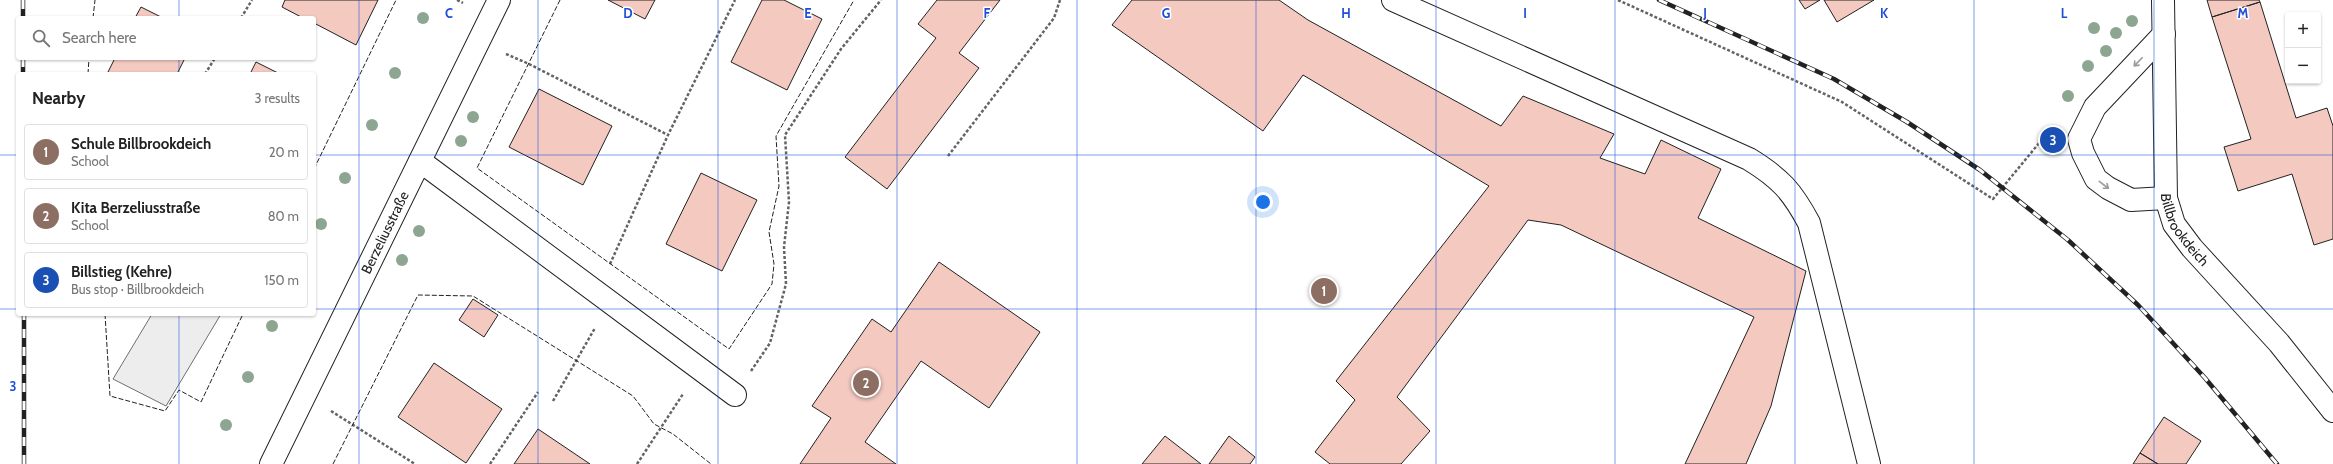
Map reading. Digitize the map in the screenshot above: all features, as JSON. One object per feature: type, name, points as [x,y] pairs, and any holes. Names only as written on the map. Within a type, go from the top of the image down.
[{"type":"street","name":"Berzeliusstraße","points":[[271,464],[499,0]]},
{"type":"street","points":[[1393,0],[1749,159],[1774,175],[1795,198],[1809,223],[1869,464]]},
{"type":"street","name":"Billbrookdeich","points":[[2163,0],[2166,198],[2174,224],[2192,248],[2279,343],[2333,411]]},
{"type":"street","points":[[2164,34],[2095,107],[2079,139],[2083,153],[2096,179],[2108,188],[2131,200],[2166,198]]},
{"type":"street","points":[[420,161],[735,395]]},
{"type":"path","points":[[242,16],[252,0]]},
{"type":"path","points":[[592,289],[610,263],[668,135],[735,0]]},
{"type":"path","points":[[735,395],[770,343],[786,284],[784,247],[789,202],[785,135],[841,49],[881,0]]},
{"type":"path","points":[[948,156],[1054,18],[1060,0]]},
{"type":"path","points":[[1618,0],[1842,102],[1992,199],[2054,125],[2079,139]]},
{"type":"path","points":[[478,43],[529,64],[668,135]]},
{"type":"path","points":[[206,72],[214,60]]},
{"type":"path","points":[[553,401],[609,301]]},
{"type":"path","points":[[637,464],[700,369]]},
{"type":"path","points":[[490,464],[538,392]]},
{"type":"path","points":[[305,395],[415,464]]},
{"type":"shaded area","points":[[151,316],[220,316],[166,406],[113,379]]},
{"type":"building","points":[[285,0],[378,0],[356,45],[316,24],[316,16],[299,16],[282,7]]},
{"type":"building","points":[[608,0],[655,0],[645,19]]},
{"type":"building","points":[[762,0],[784,0],[822,19],[787,90],[731,62]]},
{"type":"building","points":[[937,0],[1000,0],[959,53],[979,68],[887,189],[845,157],[936,38],[918,24]]},
{"type":"building","points":[[1132,0],[1279,0],[1308,20],[1501,126],[1523,96],[1614,134],[1600,158],[1645,174],[1661,140],[1721,169],[1698,218],[1806,271],[1771,406],[1746,464],[1685,464],[1754,317],[1561,225],[1528,220],[1397,397],[1430,431],[1401,464],[1330,464],[1315,452],[1355,400],[1336,381],[1489,186],[1303,75],[1263,131],[1112,25]]},
{"type":"building","points":[[1799,0],[1820,0],[1805,9]]},
{"type":"building","points":[[1824,0],[1874,0],[1837,22]]},
{"type":"building","points":[[2207,0],[2259,0],[2260,2],[2212,17]]},
{"type":"building","points":[[2260,2],[2296,118],[2327,108],[2333,126],[2333,239],[2314,245],[2292,174],[2238,191],[2224,147],[2251,139],[2212,17]]},
{"type":"building","points":[[141,7],[159,16],[136,16]]},
{"type":"building","points":[[114,60],[184,60],[178,72],[108,72]]},
{"type":"building","points":[[256,62],[276,72],[251,72]]},
{"type":"building","points":[[539,89],[612,126],[583,185],[509,147]]},
{"type":"building","points":[[701,173],[757,200],[722,271],[666,244]]},
{"type":"building","points":[[939,262],[1040,332],[989,408],[921,361],[865,442],[896,464],[800,464],[831,418],[812,406],[872,319],[891,332]]},
{"type":"building","points":[[473,299],[498,315],[484,337],[459,320]]},
{"type":"building","points":[[434,363],[502,409],[466,463],[398,417]]},
{"type":"building","points":[[2164,417],[2201,441],[2186,464],[2158,464],[2140,453]]},
{"type":"building","points":[[538,429],[590,464],[514,464]]},
{"type":"building","points":[[1165,436],[1201,464],[1142,464]]},
{"type":"building","points":[[1229,436],[1255,457],[1250,464],[1209,464]]},
{"type":"building","points":[[2140,453],[2158,464],[2133,464]]},
{"type":"railway","points":[[23,0],[23,16]]},
{"type":"railway","points":[[1659,0],[1834,79],[1907,122],[1980,170],[2068,240],[2138,305],[2205,378],[2277,464]]},
{"type":"railway","points":[[23,60],[23,72]]},
{"type":"railway","points":[[24,316],[24,464]]},
{"type":"fence","points":[[93,16],[95,0]]},
{"type":"fence","points":[[316,165],[396,0]]},
{"type":"fence","points":[[560,0],[477,168],[729,349],[772,284],[774,264],[769,232],[779,186],[776,136],[854,0]]},
{"type":"fence","points":[[88,72],[89,60]]},
{"type":"fence","points":[[333,464],[418,295],[473,296],[633,396],[654,424],[673,434],[711,464]]},
{"type":"fence","points":[[105,316],[110,396],[165,411],[179,390],[201,402],[242,316]]},
{"type":"place","name":"Billstieg (Kehre)","points":[[2053,140]]},
{"type":"place","name":"Schule Billbrookdeich","points":[[1324,291]]},
{"type":"place","name":"Kita Berzeliusstraße","points":[[866,383]]}]
